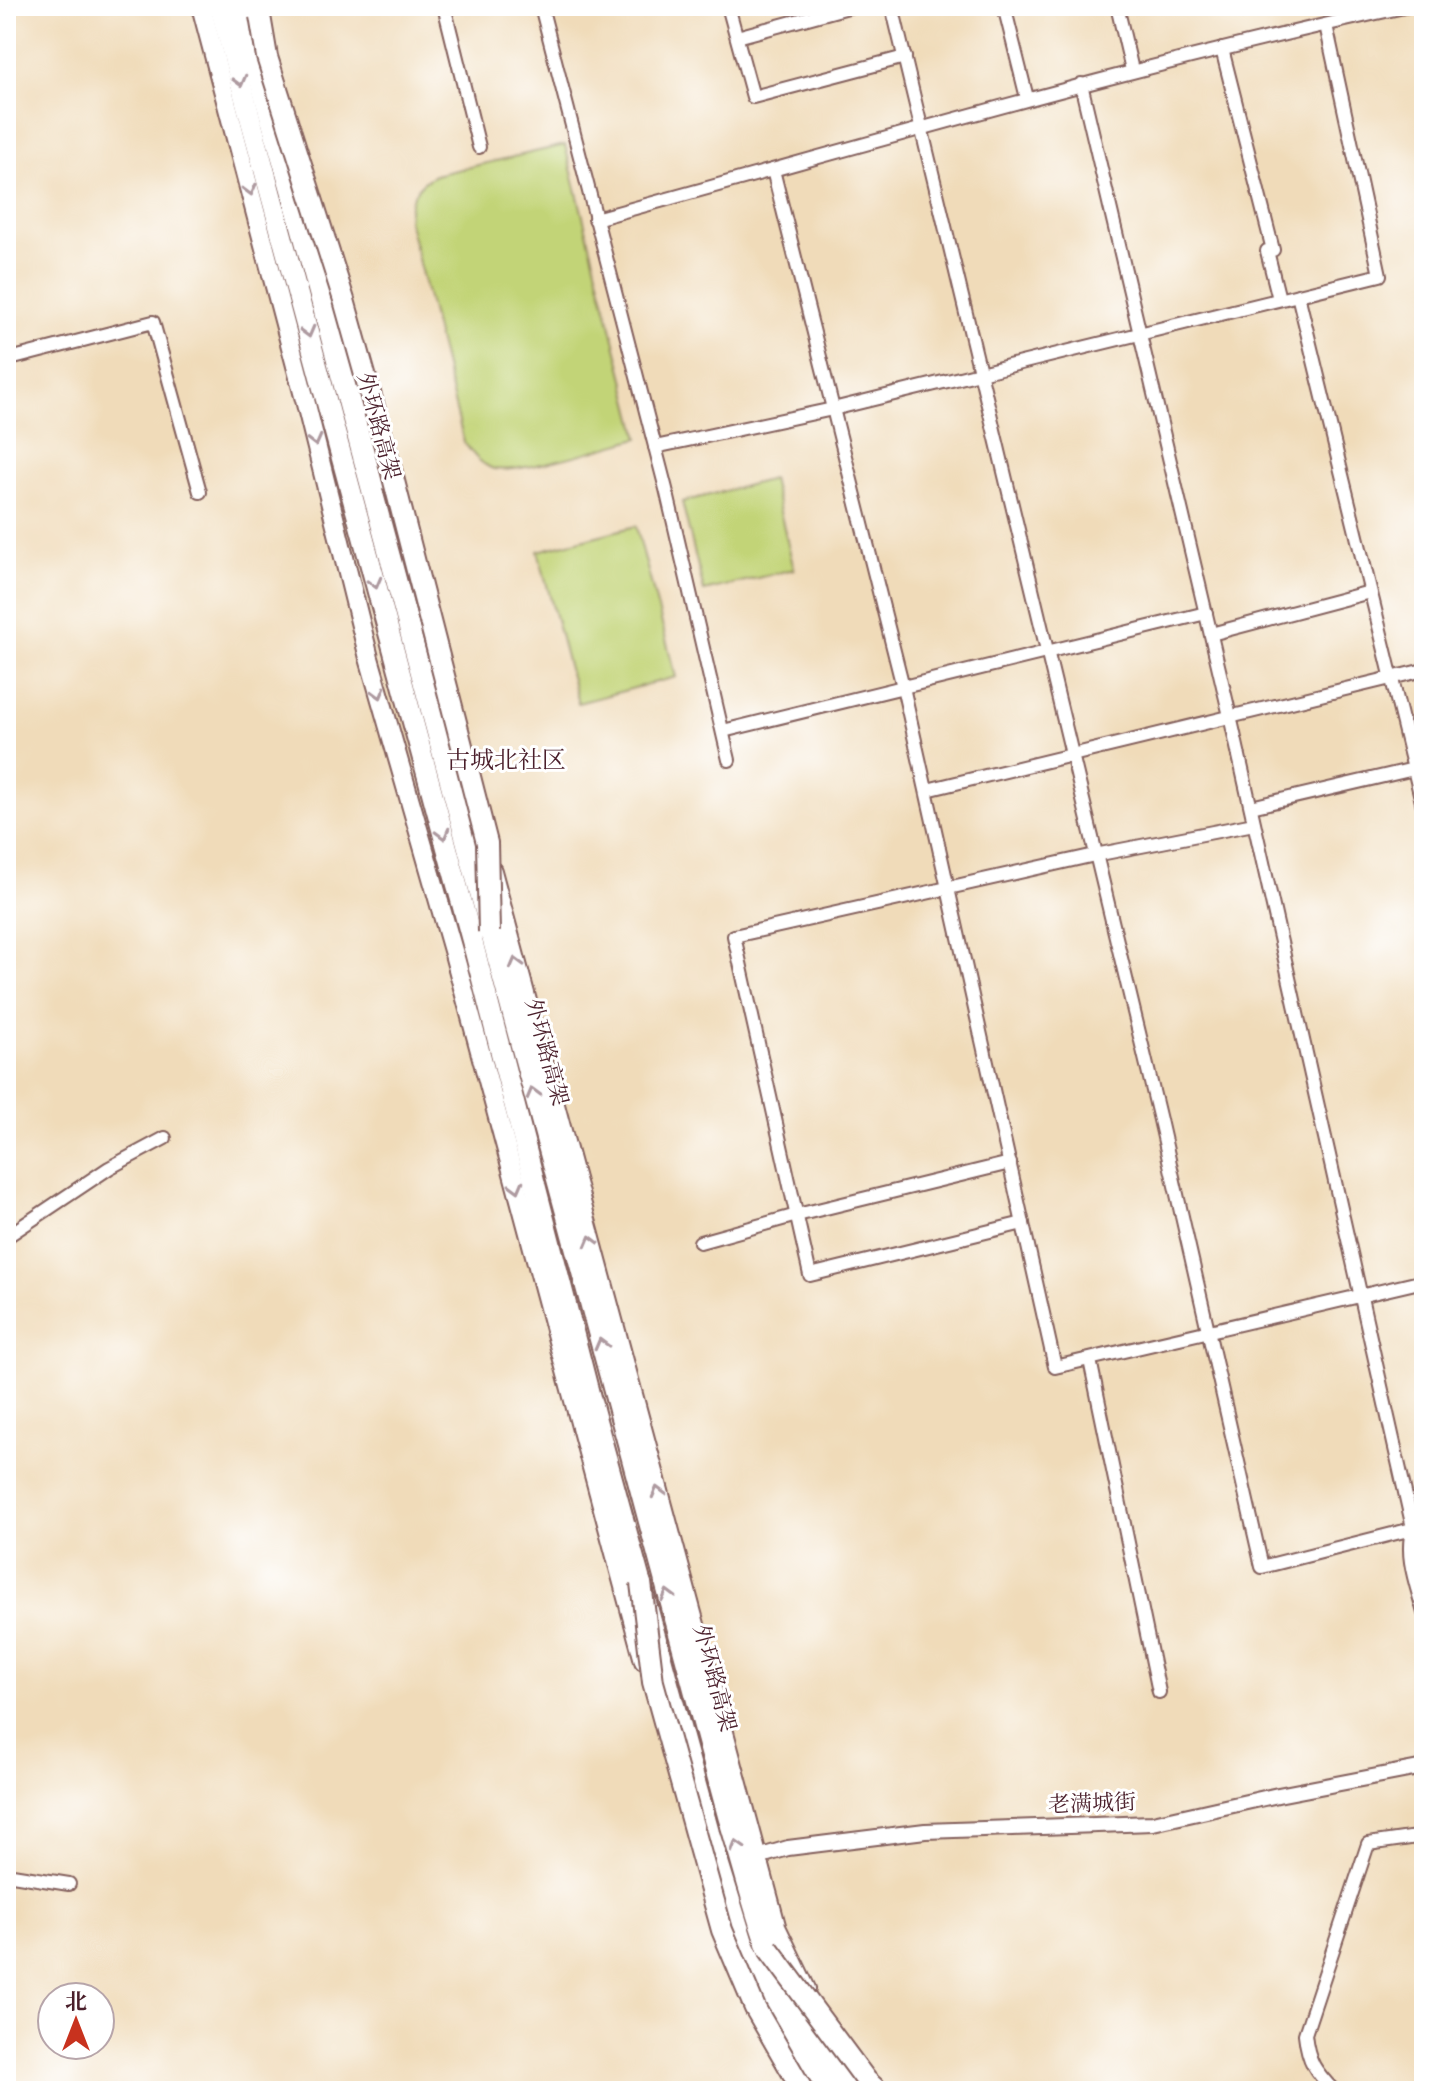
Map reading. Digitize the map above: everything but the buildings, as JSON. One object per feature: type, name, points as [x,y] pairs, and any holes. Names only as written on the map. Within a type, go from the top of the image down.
[{"type":"highway","name":"外环路高架","points":[[220,6],[709,1833],[744,1946],[780,2019],[829,2091]]},
{"type":"highway","name":"外环路高架","points":[[239,6],[728,1816],[768,1948],[782,1982],[822,2052],[852,2091]]},
{"type":"highway","points":[[257,9],[267,57],[344,300],[382,435],[487,843],[489,932]]},
{"type":"highway","points":[[641,1583],[649,1664],[656,1696],[722,1930],[755,2008],[804,2088]]},
{"type":"highway","points":[[768,1948],[866,2080],[878,2091]]},
{"type":"main road","points":[[201,6],[305,400],[369,658],[459,969],[665,1740],[740,1956],[804,2088]]},
{"type":"main road","points":[[257,9],[376,454],[414,558],[506,924],[777,1929],[825,2030],[866,2091]]},
{"type":"street","points":[[444,6],[479,147]]},
{"type":"street","points":[[541,6],[655,447],[729,760]]},
{"type":"street","points":[[728,6],[753,97],[905,57]]},
{"type":"street","points":[[737,37],[852,6]]},
{"type":"street","points":[[892,6],[1209,1331],[1262,1567],[1419,1527]]},
{"type":"street","points":[[1004,6],[1027,98]]},
{"type":"street","points":[[1117,6],[1132,70]]},
{"type":"street","points":[[595,219],[1132,70],[1409,6]]},
{"type":"street","points":[[655,447],[833,409],[1380,275],[1326,25]]},
{"type":"street","points":[[1222,49],[1273,250],[1267,251],[1279,299]]},
{"type":"street","points":[[1081,84],[1211,634],[1362,1296],[1419,1527]]},
{"type":"street","points":[[773,170],[903,687],[1055,1367],[1424,1281]]},
{"type":"street","points":[[1298,295],[1424,810]]},
{"type":"street","points":[[6,360],[153,322],[200,492]]},
{"type":"street","points":[[1211,634],[1370,592]]},
{"type":"street","points":[[723,731],[1206,613]]},
{"type":"street","points":[[927,790],[1424,670]]},
{"type":"street","points":[[1251,807],[1414,769]]},
{"type":"street","points":[[1023,1223],[810,1275],[734,936],[1095,855],[1254,824]]},
{"type":"street","points":[[6,1237],[109,1168],[165,1138]]},
{"type":"street","points":[[700,1242],[1010,1163]]},
{"type":"street","points":[[1090,1360],[1159,1692]]},
{"type":"street","points":[[1419,1527],[1409,1539],[1409,1551],[1424,1613]]},
{"type":"street","name":"老满城街","points":[[758,1857],[788,1848],[925,1831],[1153,1823],[1424,1767]]},
{"type":"street","points":[[1334,2091],[1315,2070],[1307,2054],[1305,2034],[1368,1844],[1424,1836]]},
{"type":"street","points":[[6,1874],[69,1884]]},
{"type":"green space","points":[[565,145],[639,438],[540,464],[502,470],[491,468],[479,460],[464,442],[408,219],[410,205],[418,188],[435,175]]},
{"type":"green space","points":[[772,479],[794,569],[704,591],[682,502]]},
{"type":"green space","points":[[636,526],[676,677],[578,703],[538,551]]},
{"type":"district","name":"古城北社区","points":[[506,759]]}]
